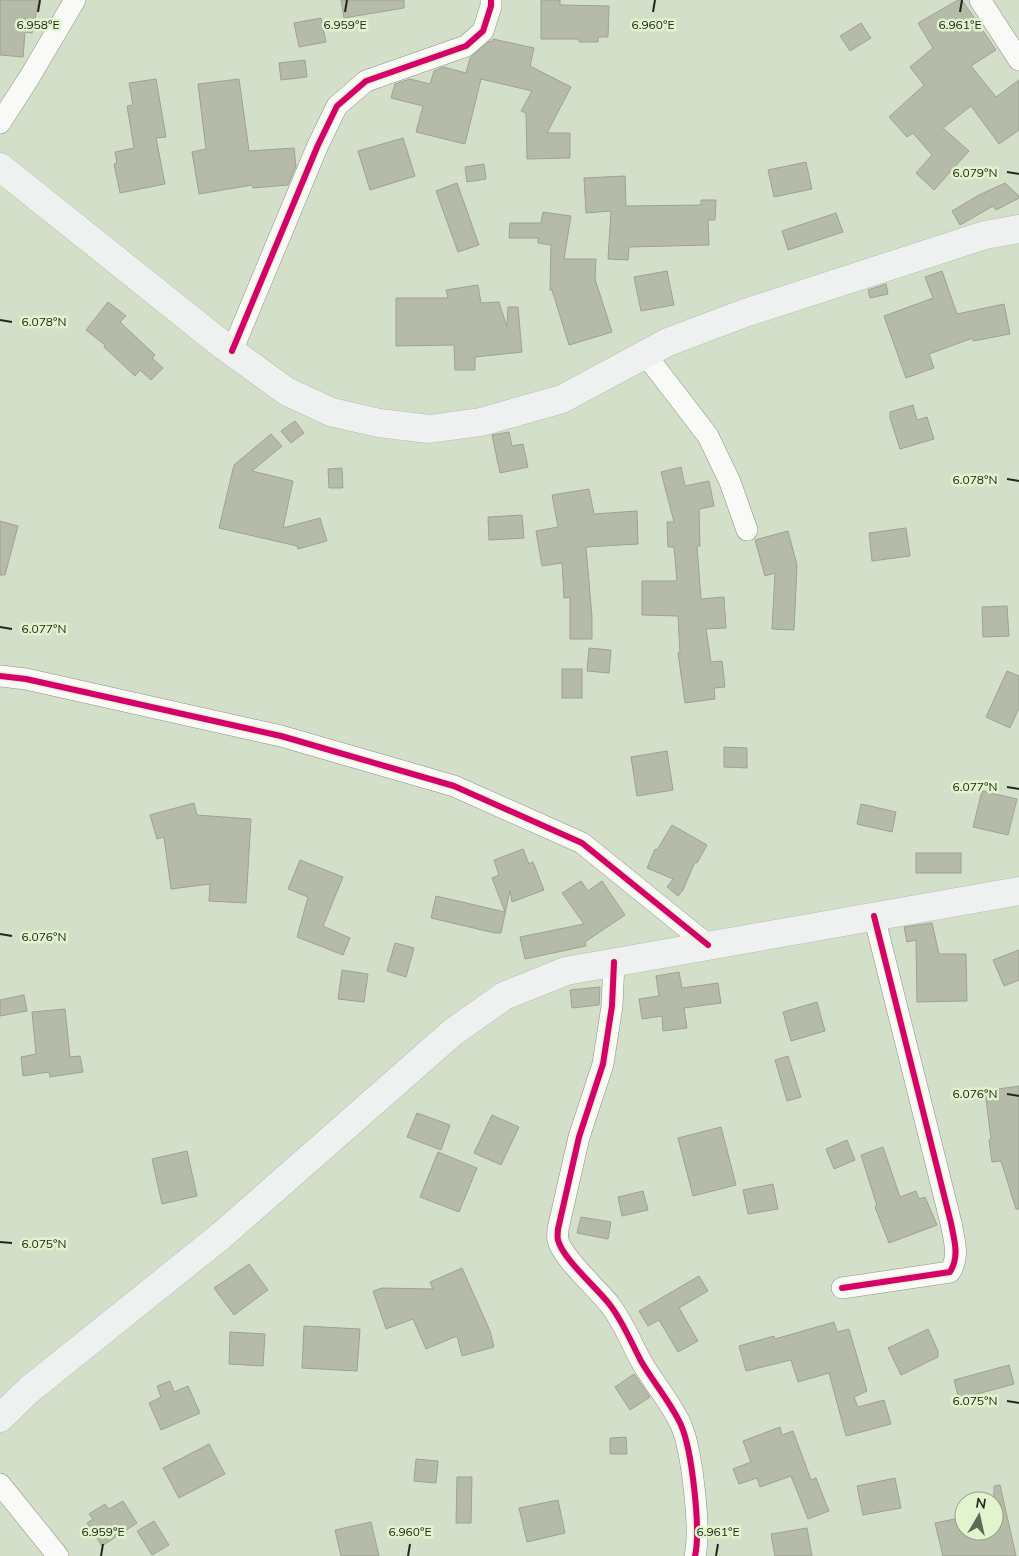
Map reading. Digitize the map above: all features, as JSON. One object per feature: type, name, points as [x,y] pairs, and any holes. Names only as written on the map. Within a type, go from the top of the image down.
[{"type":"main road","points":[[0,167],[232,351],[286,391],[331,412],[379,423],[429,429],[481,422],[562,398],[668,342],[745,313],[985,235],[1019,229]]},
{"type":"main road","points":[[0,1418],[30,1388],[222,1235],[453,1032],[504,996],[566,971],[1019,891]]},
{"type":"street","points":[[0,123],[75,0]]},
{"type":"street","points":[[232,351],[314,154],[337,106],[366,81],[466,46],[483,32],[491,0]]},
{"type":"street","points":[[980,0],[1019,60]]},
{"type":"street","points":[[645,354],[708,436],[730,482],[747,530]]},
{"type":"street","points":[[0,676],[26,679],[281,736],[454,786],[582,843],[708,945]]},
{"type":"street","points":[[842,1288],[950,1272],[956,1263],[956,1248],[951,1223],[874,916]]},
{"type":"street","points":[[614,962],[612,1006],[603,1064],[579,1137],[558,1228],[558,1241],[570,1261],[609,1304],[619,1318],[642,1362],[681,1425],[687,1446],[696,1511],[697,1547],[695,1556]]},
{"type":"street","points":[[0,1484],[58,1556]]},
{"type":"building","points":[[0,0],[39,0],[32,33],[25,32],[23,57],[0,55]]},
{"type":"building","points":[[341,0],[404,0],[404,8],[344,18]]},
{"type":"building","points":[[541,0],[560,0],[560,5],[609,6],[608,37],[598,37],[598,42],[579,42],[579,39],[541,39]]},
{"type":"building","points":[[958,0],[962,0],[996,50],[971,66],[996,97],[1019,80],[1019,130],[999,144],[971,106],[943,128],[969,151],[934,190],[916,173],[932,155],[913,133],[907,137],[889,117],[924,85],[910,67],[933,48],[918,23]]},
{"type":"building","points":[[321,18],[326,42],[299,47],[294,23]]},
{"type":"building","points":[[861,23],[871,38],[850,51],[840,36]]},
{"type":"building","points":[[493,39],[534,48],[530,66],[571,87],[547,133],[570,133],[570,158],[527,159],[526,113],[521,111],[532,91],[481,79],[465,144],[416,132],[423,106],[391,98],[395,84],[410,79],[430,84],[434,71],[443,67],[466,73],[470,58],[490,41],[492,42]]},
{"type":"building","points":[[305,60],[307,77],[281,80],[279,63]]},
{"type":"building","points":[[156,79],[166,137],[156,138],[165,184],[120,193],[114,164],[117,163],[115,152],[134,148],[127,106],[133,105],[129,83]]},
{"type":"building","points":[[239,79],[249,151],[294,148],[296,166],[288,185],[253,188],[252,185],[199,194],[192,152],[206,149],[198,84]]},
{"type":"building","points":[[403,138],[415,176],[370,190],[358,151]]},
{"type":"building","points":[[806,162],[812,189],[774,197],[768,170]]},
{"type":"building","points":[[484,164],[486,179],[467,182],[465,167]]},
{"type":"building","points":[[625,176],[626,206],[701,205],[701,200],[716,200],[715,220],[708,220],[709,245],[629,247],[628,260],[608,259],[611,211],[586,213],[584,178]]},
{"type":"building","points":[[457,183],[479,245],[458,252],[436,191]]},
{"type":"building","points":[[1005,183],[1019,198],[996,210],[993,206],[960,225],[952,211],[979,195]]},
{"type":"building","points":[[543,212],[571,216],[564,259],[596,259],[595,279],[612,332],[569,345],[552,290],[550,290],[551,245],[538,243],[538,238],[509,238],[510,223],[541,223]]},
{"type":"building","points":[[836,213],[843,232],[788,250],[782,231]]},
{"type":"building","points":[[667,271],[674,305],[641,311],[634,277]]},
{"type":"building","points":[[942,271],[957,314],[1004,304],[1010,334],[973,341],[973,338],[929,354],[934,368],[906,378],[884,316],[933,298],[925,277]]},
{"type":"building","points":[[886,284],[888,294],[870,298],[868,290]]},
{"type":"building","points":[[478,285],[481,303],[499,302],[507,327],[508,307],[518,307],[522,352],[475,357],[475,370],[455,370],[454,345],[396,346],[396,298],[448,298],[446,290]]},
{"type":"building","points":[[108,302],[126,316],[120,322],[155,355],[152,358],[163,368],[151,380],[140,370],[135,376],[104,347],[105,345],[86,330]]},
{"type":"building","points":[[913,405],[917,420],[927,417],[934,439],[900,449],[890,418],[890,412]]},
{"type":"building","points":[[295,421],[304,433],[291,443],[281,431]]},
{"type":"building","points":[[509,432],[512,446],[523,444],[528,467],[500,473],[492,435]]},
{"type":"building","points":[[271,434],[282,446],[252,471],[293,481],[283,528],[320,518],[327,541],[298,549],[297,546],[219,528],[234,465]]},
{"type":"building","points":[[681,467],[685,486],[709,481],[714,506],[699,509],[700,546],[697,546],[701,599],[724,597],[726,628],[706,629],[711,662],[722,661],[725,687],[714,688],[715,699],[685,703],[678,653],[680,653],[678,616],[642,615],[642,581],[677,581],[674,547],[668,547],[667,522],[674,522],[661,472]]},
{"type":"building","points":[[342,468],[343,488],[329,488],[328,469]]},
{"type":"building","points":[[589,489],[594,514],[637,511],[638,544],[586,547],[592,639],[570,639],[570,597],[564,598],[562,563],[542,566],[536,531],[558,527],[552,495]]},
{"type":"building","points":[[522,515],[524,538],[489,540],[488,517]]},
{"type":"building","points":[[0,521],[18,526],[5,575],[0,575]]},
{"type":"building","points":[[906,528],[910,556],[872,561],[869,533]]},
{"type":"building","points":[[788,531],[797,565],[794,630],[772,629],[775,573],[765,576],[755,540]]},
{"type":"building","points":[[1007,606],[1009,636],[983,637],[982,607]]},
{"type":"building","points":[[589,648],[611,650],[609,673],[587,671]]},
{"type":"building","points":[[562,669],[582,669],[582,698],[562,698]]},
{"type":"building","points":[[1007,671],[1019,676],[1019,708],[1010,728],[986,717]]},
{"type":"building","points":[[724,747],[747,748],[747,768],[724,767]]},
{"type":"building","points":[[667,751],[673,790],[637,796],[631,757]]},
{"type":"building","points":[[982,791],[1017,799],[1008,835],[973,827]]},
{"type":"building","points":[[194,803],[197,815],[251,819],[246,903],[209,901],[210,884],[171,889],[164,837],[157,839],[150,815]]},
{"type":"building","points":[[861,804],[896,812],[892,832],[857,824]]},
{"type":"building","points":[[672,825],[707,845],[697,863],[695,862],[683,890],[678,896],[667,887],[673,879],[647,868],[655,849],[657,850]]},
{"type":"building","points":[[523,849],[529,864],[533,862],[544,890],[512,902],[510,890],[501,933],[431,918],[436,896],[505,912],[492,878],[499,875],[494,860]]},
{"type":"building","points":[[916,853],[961,853],[961,873],[916,873]]},
{"type":"building","points":[[300,860],[343,877],[323,926],[350,938],[343,955],[297,937],[308,897],[288,889]]},
{"type":"building","points":[[581,881],[588,891],[602,881],[625,915],[585,942],[586,946],[525,959],[520,937],[584,924],[562,893]]},
{"type":"building","points":[[932,923],[939,954],[966,954],[967,1001],[917,1002],[916,940],[907,942],[904,927]]},
{"type":"building","points":[[395,943],[414,948],[406,977],[387,971]]},
{"type":"building","points":[[1019,950],[1019,980],[1004,986],[993,960]]},
{"type":"building","points":[[342,970],[368,974],[364,1002],[338,999]]},
{"type":"building","points":[[679,972],[682,988],[718,983],[721,1003],[684,1008],[687,1028],[663,1031],[662,1016],[642,1019],[639,999],[659,996],[656,976]]},
{"type":"building","points":[[600,987],[599,1005],[572,1008],[570,990]]},
{"type":"building","points":[[24,995],[27,1011],[0,1016],[0,1000]]},
{"type":"building","points":[[817,1002],[825,1031],[791,1041],[783,1012]]},
{"type":"building","points":[[65,1009],[70,1057],[80,1056],[83,1072],[50,1077],[49,1072],[23,1076],[21,1057],[36,1054],[32,1012]]},
{"type":"building","points":[[788,1056],[801,1097],[787,1101],[775,1060]]},
{"type":"building","points":[[1019,1086],[1019,1209],[1016,1209],[1001,1161],[992,1162],[985,1091]]},
{"type":"building","points":[[417,1113],[450,1125],[441,1150],[407,1137]]},
{"type":"building","points":[[492,1115],[519,1127],[501,1165],[474,1153]]},
{"type":"building","points":[[721,1127],[736,1185],[693,1196],[678,1138]]},
{"type":"building","points":[[847,1140],[855,1160],[834,1169],[826,1149]]},
{"type":"building","points":[[883,1147],[900,1197],[916,1191],[919,1199],[925,1197],[937,1225],[889,1243],[875,1207],[877,1206],[861,1155]]},
{"type":"building","points":[[187,1151],[197,1196],[162,1204],[152,1159]]},
{"type":"building","points":[[438,1152],[477,1168],[459,1212],[420,1197]]},
{"type":"building","points":[[773,1184],[778,1209],[748,1214],[743,1190]]},
{"type":"building","points":[[643,1191],[648,1210],[622,1216],[618,1197]]},
{"type":"building","points":[[581,1217],[611,1222],[608,1239],[577,1233]]},
{"type":"building","points":[[249,1264],[268,1290],[234,1315],[214,1288]]},
{"type":"building","points":[[462,1268],[490,1331],[494,1347],[462,1356],[457,1336],[426,1349],[413,1319],[386,1329],[373,1291],[382,1288],[433,1289],[430,1282]]},
{"type":"building","points":[[699,1276],[708,1291],[679,1308],[698,1341],[678,1352],[659,1320],[648,1326],[639,1311]]},
{"type":"building","points":[[834,1322],[837,1332],[849,1329],[867,1391],[854,1397],[858,1407],[884,1400],[891,1424],[846,1436],[829,1373],[798,1382],[791,1360],[746,1371],[739,1346],[774,1336],[775,1339]]},
{"type":"building","points":[[304,1326],[360,1329],[357,1371],[302,1368]]},
{"type":"building","points":[[928,1329],[938,1351],[938,1357],[901,1375],[888,1348]]},
{"type":"building","points":[[230,1332],[265,1334],[263,1366],[229,1364]]},
{"type":"building","points":[[1009,1365],[1014,1384],[959,1399],[954,1380]]},
{"type":"building","points":[[634,1374],[650,1397],[630,1410],[615,1387]]},
{"type":"building","points":[[170,1381],[174,1392],[188,1386],[200,1413],[161,1430],[149,1403],[161,1397],[157,1386]]},
{"type":"building","points":[[780,1427],[782,1435],[793,1431],[811,1480],[816,1478],[829,1511],[808,1519],[791,1476],[760,1487],[757,1478],[739,1484],[733,1469],[751,1462],[743,1441]]},
{"type":"building","points":[[626,1437],[627,1454],[610,1454],[610,1438]]},
{"type":"building","points":[[209,1444],[225,1474],[179,1498],[163,1468]]},
{"type":"building","points":[[416,1459],[438,1461],[436,1483],[414,1481]]},
{"type":"building","points":[[457,1477],[472,1477],[471,1523],[456,1523]]},
{"type":"building","points":[[895,1478],[901,1508],[863,1515],[857,1486]]},
{"type":"building","points":[[1000,1485],[1001,1491],[994,1491],[994,1486]]},
{"type":"building","points":[[558,1500],[565,1533],[527,1542],[519,1508]]},
{"type":"building","points":[[123,1501],[137,1523],[102,1546],[87,1523],[93,1519],[89,1514],[105,1504],[109,1509]]},
{"type":"building","points":[[1004,1503],[1016,1556],[943,1556],[935,1523],[954,1519],[954,1541],[1004,1541]]},
{"type":"building","points":[[154,1521],[169,1545],[152,1555],[137,1531]]},
{"type":"building","points":[[371,1522],[379,1556],[341,1556],[335,1530]]},
{"type":"building","points":[[807,1528],[812,1556],[775,1556],[771,1534]]},
{"type":"cycle path","points":[[232,351],[318,145],[337,106],[366,81],[466,46],[483,31],[491,0]]},
{"type":"cycle path","points":[[0,676],[26,679],[281,736],[454,786],[582,843],[708,945]]},
{"type":"cycle path","points":[[842,1288],[950,1272],[956,1254],[951,1223],[874,916]]},
{"type":"cycle path","points":[[614,962],[612,1006],[603,1064],[579,1137],[558,1229],[558,1239],[566,1256],[615,1312],[641,1361],[681,1425],[689,1452],[692,1471],[697,1528],[695,1556]]}]
